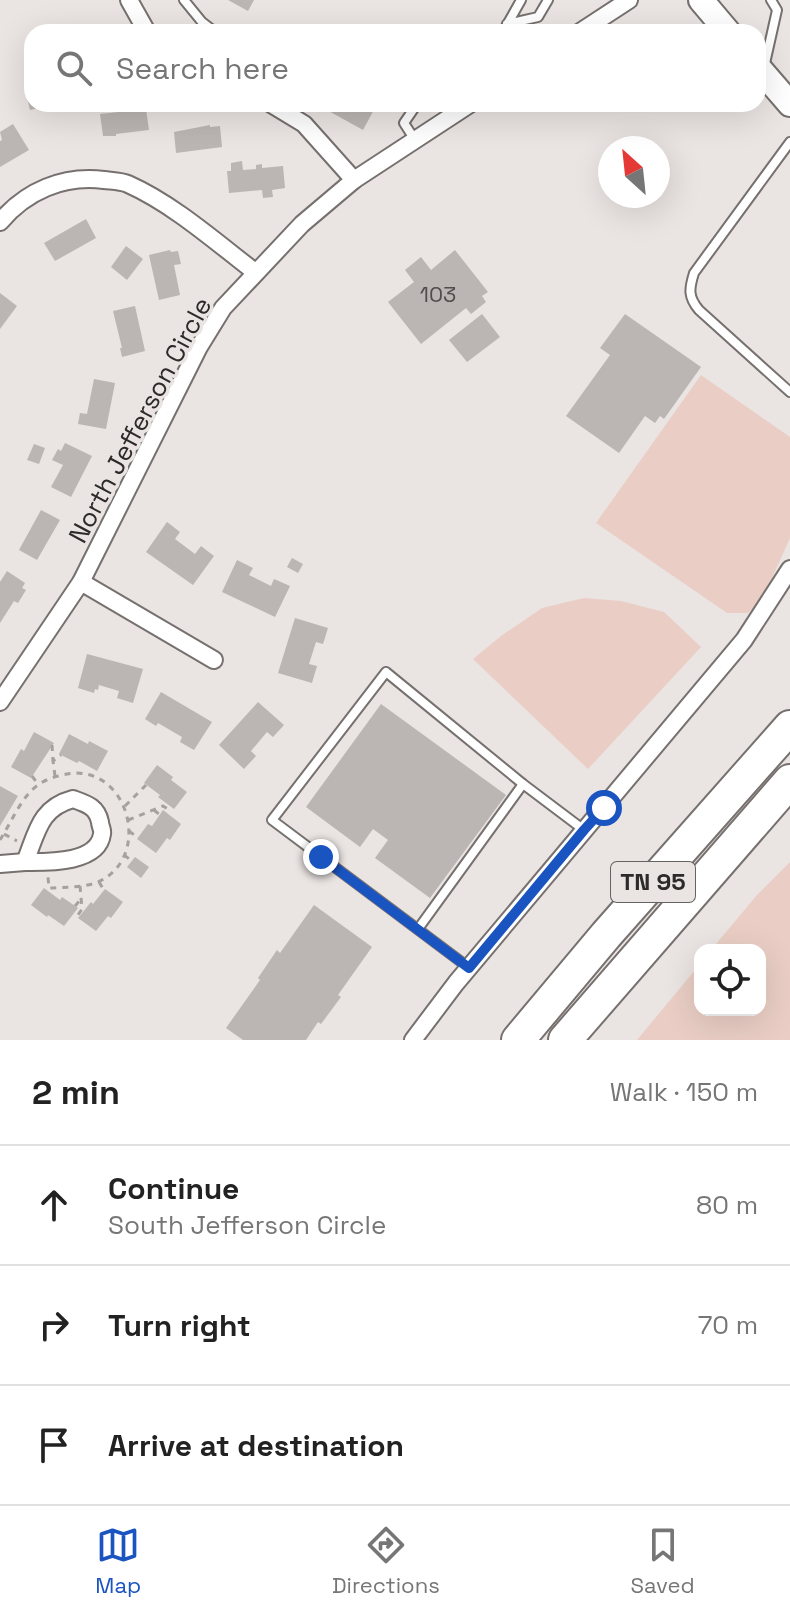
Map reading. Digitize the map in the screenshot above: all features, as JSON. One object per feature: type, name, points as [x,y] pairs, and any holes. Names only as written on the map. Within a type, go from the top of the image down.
[{"type":"highway","name":"TN 95","points":[[518,1040],[606,935],[790,727]]},
{"type":"highway","name":"TN 95","points":[[565,1040],[790,781]]},
{"type":"street","points":[[129,0],[142,24]]},
{"type":"street","points":[[592,24],[629,0]]},
{"type":"street","points":[[701,0],[721,24]]},
{"type":"street","points":[[766,77],[790,104]]},
{"type":"street","points":[[288,112],[304,124],[354,180]]},
{"type":"street","name":"North Jefferson Circle","points":[[0,702],[81,582],[199,347],[223,308],[302,224],[354,180],[458,112]]},
{"type":"street","points":[[0,222],[26,197],[68,180],[90,178],[125,182],[170,208],[255,272]]},
{"type":"street","points":[[413,1040],[469,968],[744,640],[790,569]]},
{"type":"street","points":[[81,582],[214,660]]},
{"type":"street","points":[[0,864],[58,862],[82,856],[96,847],[102,834],[98,815],[90,805],[73,799],[58,803],[46,813],[25,862]]},
{"type":"lane","points":[[184,0],[205,24]]},
{"type":"lane","points":[[507,24],[521,0]]},
{"type":"lane","points":[[517,24],[538,17],[548,0]]},
{"type":"lane","points":[[766,49],[777,10],[771,0]]},
{"type":"lane","points":[[412,112],[404,123],[415,140]]},
{"type":"lane","points":[[790,142],[694,273],[691,283],[692,301],[699,310],[790,392]]},
{"type":"lane","points":[[469,968],[272,820],[386,672],[584,830]]},
{"type":"lane","points":[[418,929],[523,784]]},
{"type":"path","points":[[52,745],[55,776]]},
{"type":"path","points":[[53,761],[61,755]]},
{"type":"path","points":[[0,840],[38,784],[72,773],[106,783],[125,806],[128,820],[128,843],[116,868],[99,882],[49,888],[46,862]]},
{"type":"path","points":[[32,776],[38,784]]},
{"type":"path","points":[[125,806],[146,785]]},
{"type":"path","points":[[128,820],[170,806]]},
{"type":"path","points":[[154,810],[160,815]]},
{"type":"path","points":[[129,831],[138,838]]},
{"type":"path","points":[[4,834],[19,842],[15,847]]},
{"type":"path","points":[[124,855],[132,861]]},
{"type":"path","points":[[99,882],[104,890]]},
{"type":"path","points":[[80,886],[80,916]]},
{"type":"path","points":[[75,906],[81,899]]},
{"type":"shaded area","points":[[701,375],[790,437],[790,538],[762,600],[748,613],[727,613],[596,523]]},
{"type":"shaded area","points":[[584,598],[621,601],[664,612],[701,647],[588,769],[473,659],[542,608]]},
{"type":"shaded area","points":[[790,862],[790,1040],[637,1040],[694,971],[694,1016],[766,1016],[766,944],[716,944]]},
{"type":"building","points":[[228,0],[254,0],[248,11]]},
{"type":"building","points":[[146,112],[149,130],[103,136],[100,114]]},
{"type":"building","points":[[330,112],[373,112],[363,130]]},
{"type":"building","points":[[13,124],[29,150],[0,167],[0,132]]},
{"type":"building","points":[[220,126],[222,147],[176,153],[174,132]]},
{"type":"building","points":[[242,161],[243,170],[256,169],[256,165],[262,164],[262,168],[283,166],[285,188],[272,190],[273,197],[263,198],[262,190],[229,193],[227,171],[231,171],[231,163]]},
{"type":"building","points":[[86,219],[96,238],[55,261],[44,243]]},
{"type":"building","points":[[126,246],[143,259],[127,280],[111,267]]},
{"type":"building","points":[[455,250],[488,292],[482,296],[486,302],[471,314],[466,308],[421,344],[388,302],[414,282],[405,270],[421,257],[431,270]]},
{"type":"building","points":[[178,251],[181,264],[174,265],[180,295],[159,300],[149,255]]},
{"type":"building","points":[[0,293],[17,306],[0,329]]},
{"type":"building","points":[[135,306],[145,351],[122,357],[113,311]]},
{"type":"building","points":[[482,314],[500,337],[467,362],[449,340]]},
{"type":"building","points":[[625,314],[701,367],[664,419],[660,416],[655,423],[645,416],[619,453],[566,416],[610,355],[600,348]]},
{"type":"building","points":[[94,379],[115,383],[106,429],[78,424],[80,413],[87,414]]},
{"type":"building","points":[[65,443],[92,456],[71,497],[51,487],[63,465],[52,460]]},
{"type":"building","points":[[34,444],[45,448],[39,464],[27,460]]},
{"type":"building","points":[[41,510],[60,520],[37,560],[19,550]]},
{"type":"building","points":[[167,522],[180,532],[175,539],[195,554],[201,546],[214,556],[193,585],[146,552]]},
{"type":"building","points":[[292,558],[303,564],[298,573],[287,567]]},
{"type":"building","points":[[237,560],[253,568],[249,575],[271,586],[274,579],[290,586],[275,617],[222,592]]},
{"type":"building","points":[[7,571],[25,583],[22,588],[26,590],[18,603],[14,601],[0,623],[0,582]]},
{"type":"building","points":[[295,618],[328,628],[323,644],[316,642],[309,664],[317,666],[312,683],[278,673]]},
{"type":"building","points":[[87,654],[143,669],[133,703],[117,698],[119,691],[99,685],[94,693],[78,688]]},
{"type":"building","points":[[161,692],[212,722],[194,750],[180,742],[182,737],[145,719]]},
{"type":"building","points":[[258,702],[284,725],[273,737],[267,732],[251,751],[256,756],[244,769],[219,745]]},
{"type":"building","points":[[381,704],[506,795],[430,898],[375,858],[388,840],[373,829],[360,847],[306,807]]},
{"type":"building","points":[[34,732],[54,743],[31,778],[11,767]]},
{"type":"building","points":[[69,734],[108,751],[97,771],[59,754]]},
{"type":"building","points":[[157,765],[187,792],[174,809],[144,783]]},
{"type":"building","points":[[0,786],[18,796],[0,826]]},
{"type":"building","points":[[163,810],[181,824],[156,853],[137,839],[148,824],[152,826]]},
{"type":"building","points":[[135,857],[149,867],[141,878],[127,867]]},
{"type":"building","points":[[44,888],[78,908],[64,926],[31,905]]},
{"type":"building","points":[[105,889],[123,902],[96,931],[78,918]]},
{"type":"building","points":[[314,905],[372,947],[338,995],[341,997],[306,1040],[243,1040],[226,1028],[277,950],[280,953]]},
{"type":"route","points":[[321,857],[469,968],[604,808]]}]
